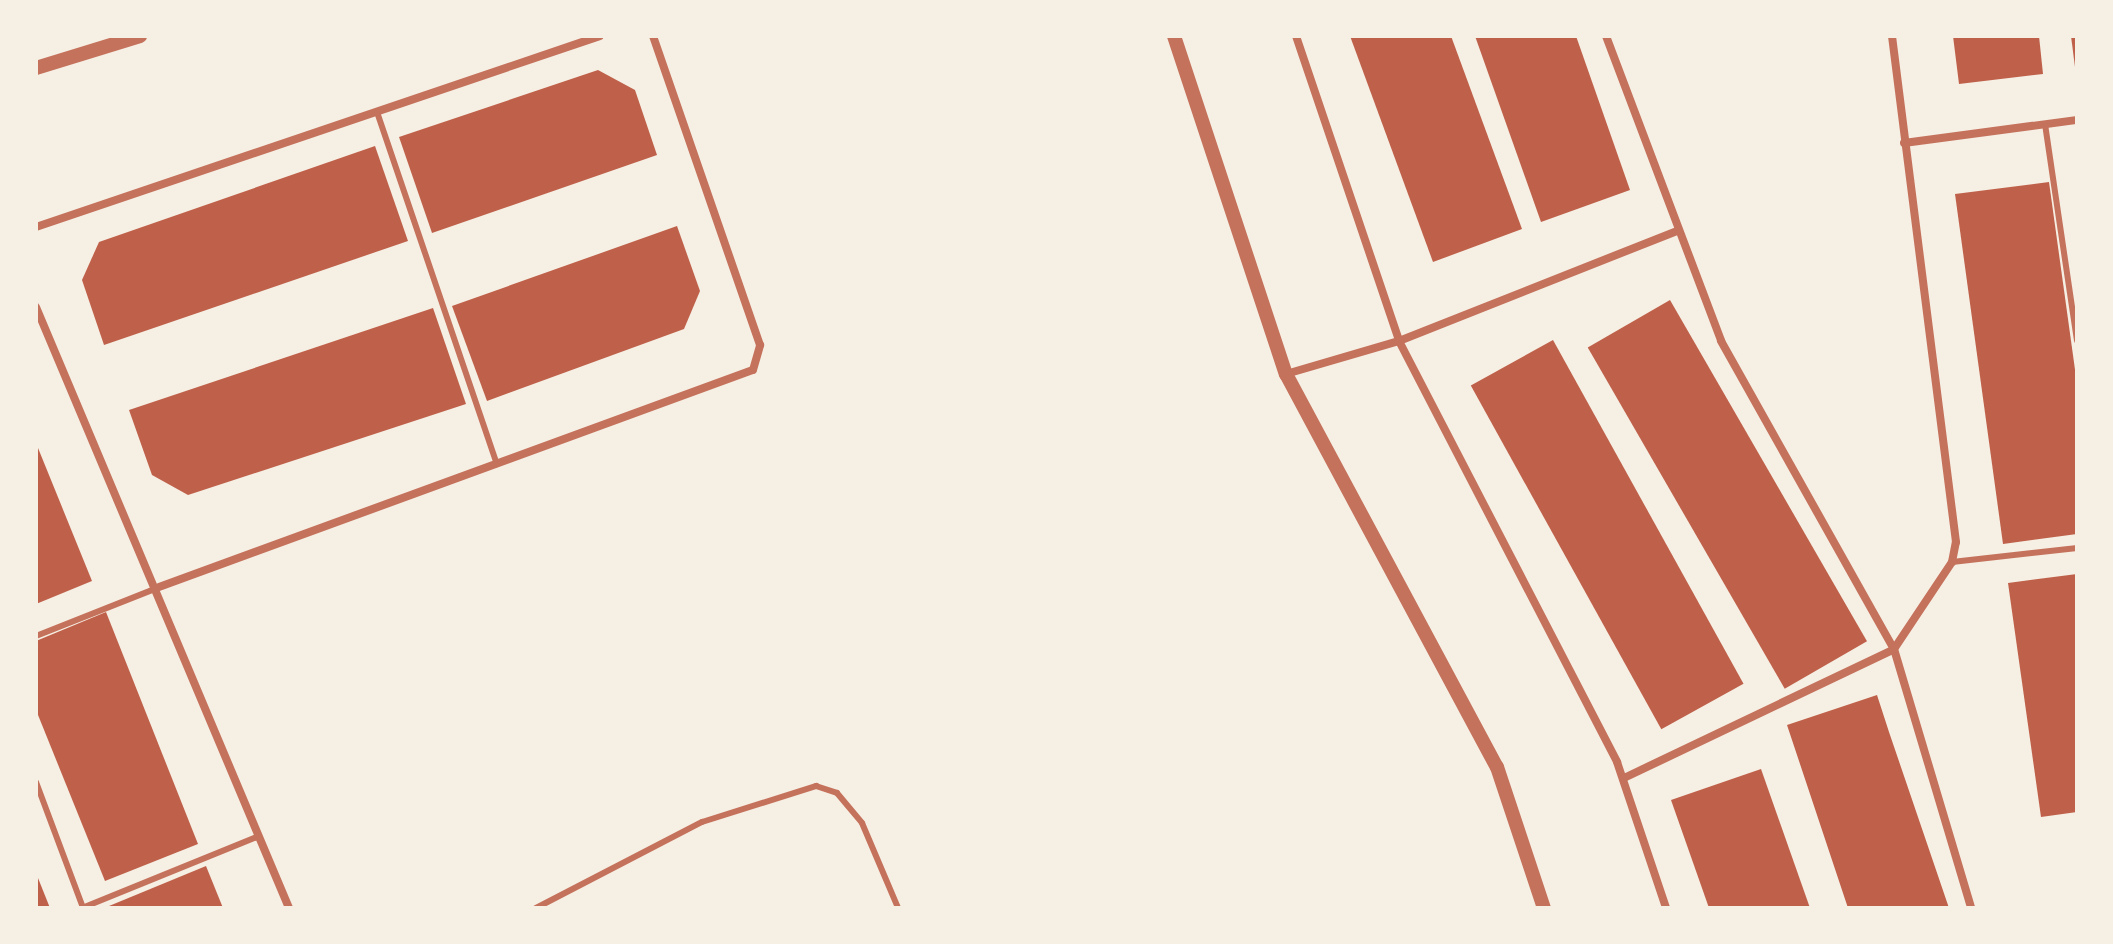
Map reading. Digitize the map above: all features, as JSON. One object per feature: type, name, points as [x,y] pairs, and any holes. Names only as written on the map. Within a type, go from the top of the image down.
[{"type":"street","points":[[36,68],[140,36]]},
{"type":"street","points":[[36,227],[600,36]]},
{"type":"street","points":[[159,587],[745,375],[760,354],[754,326],[663,56],[653,36]]},
{"type":"street","points":[[1174,36],[1286,374],[1497,767],[1544,908]]},
{"type":"street","points":[[1296,36],[1399,341],[1624,778],[1666,908]]},
{"type":"street","points":[[1606,36],[1675,232],[1721,341],[1894,649],[1971,908]]},
{"type":"street","points":[[1624,778],[1894,649],[1952,562],[1956,542],[1892,36]]},
{"type":"street","points":[[1904,143],[2077,120]]},
{"type":"street","points":[[1286,374],[1399,341],[1675,232]]},
{"type":"street","points":[[36,307],[159,587],[289,908]]},
{"type":"lane","points":[[377,112],[497,465]]},
{"type":"lane","points":[[2045,124],[2077,341]]},
{"type":"lane","points":[[1952,562],[2077,548]]},
{"type":"lane","points":[[36,636],[159,587]]},
{"type":"lane","points":[[36,782],[83,908],[259,836]]},
{"type":"lane","points":[[536,908],[702,822],[816,786],[837,793],[862,823],[898,908]]},
{"type":"building","points":[[1350,36],[1451,36],[1522,229],[1433,262]]},
{"type":"building","points":[[1475,36],[1576,36],[1630,190],[1541,222]]},
{"type":"building","points":[[1953,36],[2039,36],[2043,74],[1959,84]]},
{"type":"building","points":[[2071,36],[2077,36],[2077,67],[2075,67]]},
{"type":"building","points":[[598,70],[635,90],[657,155],[432,233],[399,137]]},
{"type":"building","points":[[375,146],[408,241],[104,345],[82,280],[99,242]]},
{"type":"building","points":[[2049,182],[2077,384],[2077,534],[2003,544],[1955,194]]},
{"type":"building","points":[[677,226],[700,291],[684,329],[487,401],[452,306]]},
{"type":"building","points":[[1670,300],[1867,641],[1785,689],[1588,348]]},
{"type":"building","points":[[433,308],[466,404],[188,495],[152,475],[129,410]]},
{"type":"building","points":[[1553,340],[1744,684],[1661,729],[1471,386]]},
{"type":"building","points":[[36,443],[92,581],[36,604]]},
{"type":"building","points":[[2077,574],[2077,812],[2041,817],[2008,583]]},
{"type":"building","points":[[106,612],[198,844],[105,881],[36,710],[36,641]]},
{"type":"building","points":[[1877,695],[1949,908],[1848,908],[1787,725]]},
{"type":"building","points":[[1761,769],[1810,908],[1709,908],[1671,800]]},
{"type":"building","points":[[206,866],[223,908],[109,906]]},
{"type":"building","points":[[36,873],[50,908],[36,908]]}]
